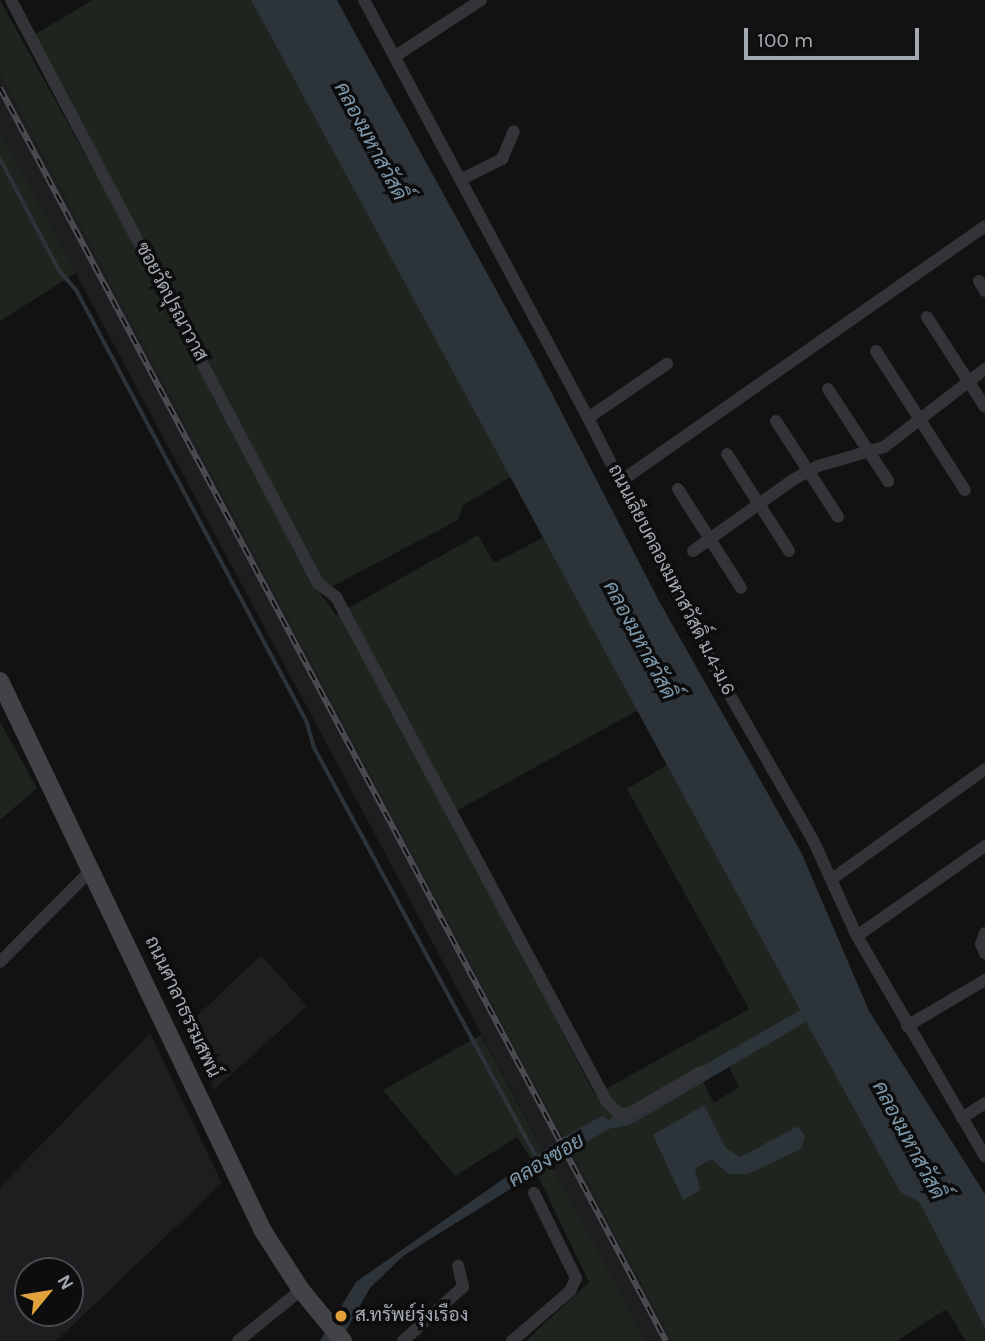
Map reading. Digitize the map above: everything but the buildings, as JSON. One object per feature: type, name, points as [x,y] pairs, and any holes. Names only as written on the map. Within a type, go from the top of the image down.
[{"type":"street","name":"ซอยวัดปุรณาวาส","points":[[11,0],[317,583],[336,597],[607,1102],[619,1114],[629,1113],[701,1072]]},
{"type":"street","name":"ถนนเลียบคลองมหาสวัสดิ์ ม.4-ม.6","points":[[364,0],[397,55],[588,418],[719,676],[832,879],[857,936],[985,1157]]},
{"type":"street","points":[[397,55],[481,0]]},
{"type":"street","points":[[462,179],[502,159],[514,131]]},
{"type":"street","points":[[621,481],[985,226]]},
{"type":"street","points":[[926,317],[985,407]]},
{"type":"street","points":[[876,351],[965,490]]},
{"type":"street","points":[[588,418],[667,364]]},
{"type":"street","points":[[693,551],[809,471],[871,454],[970,385],[985,369]]},
{"type":"street","points":[[828,389],[888,481]]},
{"type":"street","points":[[776,421],[838,517]]},
{"type":"street","points":[[727,454],[789,551]]},
{"type":"street","points":[[678,489],[741,588]]},
{"type":"street","name":"ถนนศาลาธรรมสพน์","points":[[0,681],[93,868],[264,1231],[301,1290],[342,1341]]},
{"type":"street","points":[[832,879],[985,769]]},
{"type":"street","points":[[857,936],[985,846]]},
{"type":"street","points":[[0,961],[93,868]]},
{"type":"street","points":[[985,933],[981,944],[985,953]]},
{"type":"street","points":[[907,1026],[985,980]]},
{"type":"street","points":[[962,1118],[985,1103]]},
{"type":"street","points":[[512,1341],[570,1291],[576,1278],[534,1193]]},
{"type":"street","points":[[403,1341],[463,1287],[458,1266]]},
{"type":"street","points":[[238,1341],[301,1290]]},
{"type":"shaded area","points":[[0,0],[174,316],[313,584],[336,615],[478,535],[494,563],[544,537],[586,613],[638,710],[449,815],[595,1095],[749,1009],[627,789],[667,765],[800,1010],[608,1121],[602,1115],[563,1137],[0,74]]},
{"type":"shaded area","points":[[93,0],[251,0],[511,477],[463,505],[458,520],[333,586],[323,581],[35,34]]},
{"type":"shaded area","points":[[0,74],[672,1341],[645,1341],[0,131]]},
{"type":"shaded area","points":[[0,131],[76,273],[0,321]]},
{"type":"shaded area","points":[[0,722],[37,788],[0,820]]},
{"type":"shaded area","points":[[261,955],[307,1006],[214,1090],[184,1028]]},
{"type":"shaded area","points":[[806,1022],[900,1192],[919,1202],[985,1328],[985,1341],[966,1341],[946,1309],[897,1341],[672,1341],[571,1151],[609,1129],[630,1125],[702,1080],[714,1103],[739,1087],[728,1065]],"holes":[[[704,1106],[726,1148],[740,1157],[798,1126],[805,1136],[728,1174],[712,1159],[695,1169]]]},
{"type":"shaded area","points":[[150,1033],[222,1183],[84,1314],[84,1257],[14,1257],[14,1327],[71,1327],[56,1341],[0,1341],[0,1187]]},
{"type":"shaded area","points":[[481,1035],[544,1152],[532,1160],[517,1137],[455,1176],[383,1090]]},
{"type":"shaded area","points":[[551,1165],[645,1341],[526,1341],[589,1282],[536,1172]]},
{"type":"water","points":[[251,0],[337,0],[532,355],[659,601],[802,854],[869,1011],[985,1194],[985,1328],[919,1202],[900,1192],[806,1022],[630,1125],[609,1129],[571,1151],[403,1256],[370,1288],[340,1341],[320,1341],[356,1282],[563,1137],[603,1115],[608,1120],[800,1010]]},
{"type":"water","points":[[704,1105],[726,1148],[740,1157],[798,1126],[805,1136],[801,1149],[748,1174],[728,1174],[712,1159],[695,1169],[700,1190],[683,1200],[653,1135]]},
{"type":"waterway","name":"คลองซอย","points":[[0,158],[59,270],[77,291],[307,722],[314,747],[538,1160]]},
{"type":"railway","points":[[0,88],[666,1341]]},
{"type":"place","name":"ส.ทรัพย์รุ่งเรือง","points":[[341,1316]]},
{"type":"water label","name":"คลองมหาสวัสดิ์","points":[[371,141]]},
{"type":"water label","name":"คลองมหาสวัสดิ์","points":[[640,640]]},
{"type":"water label","name":"คลองมหาสวัสดิ์","points":[[909,1140]]}]
